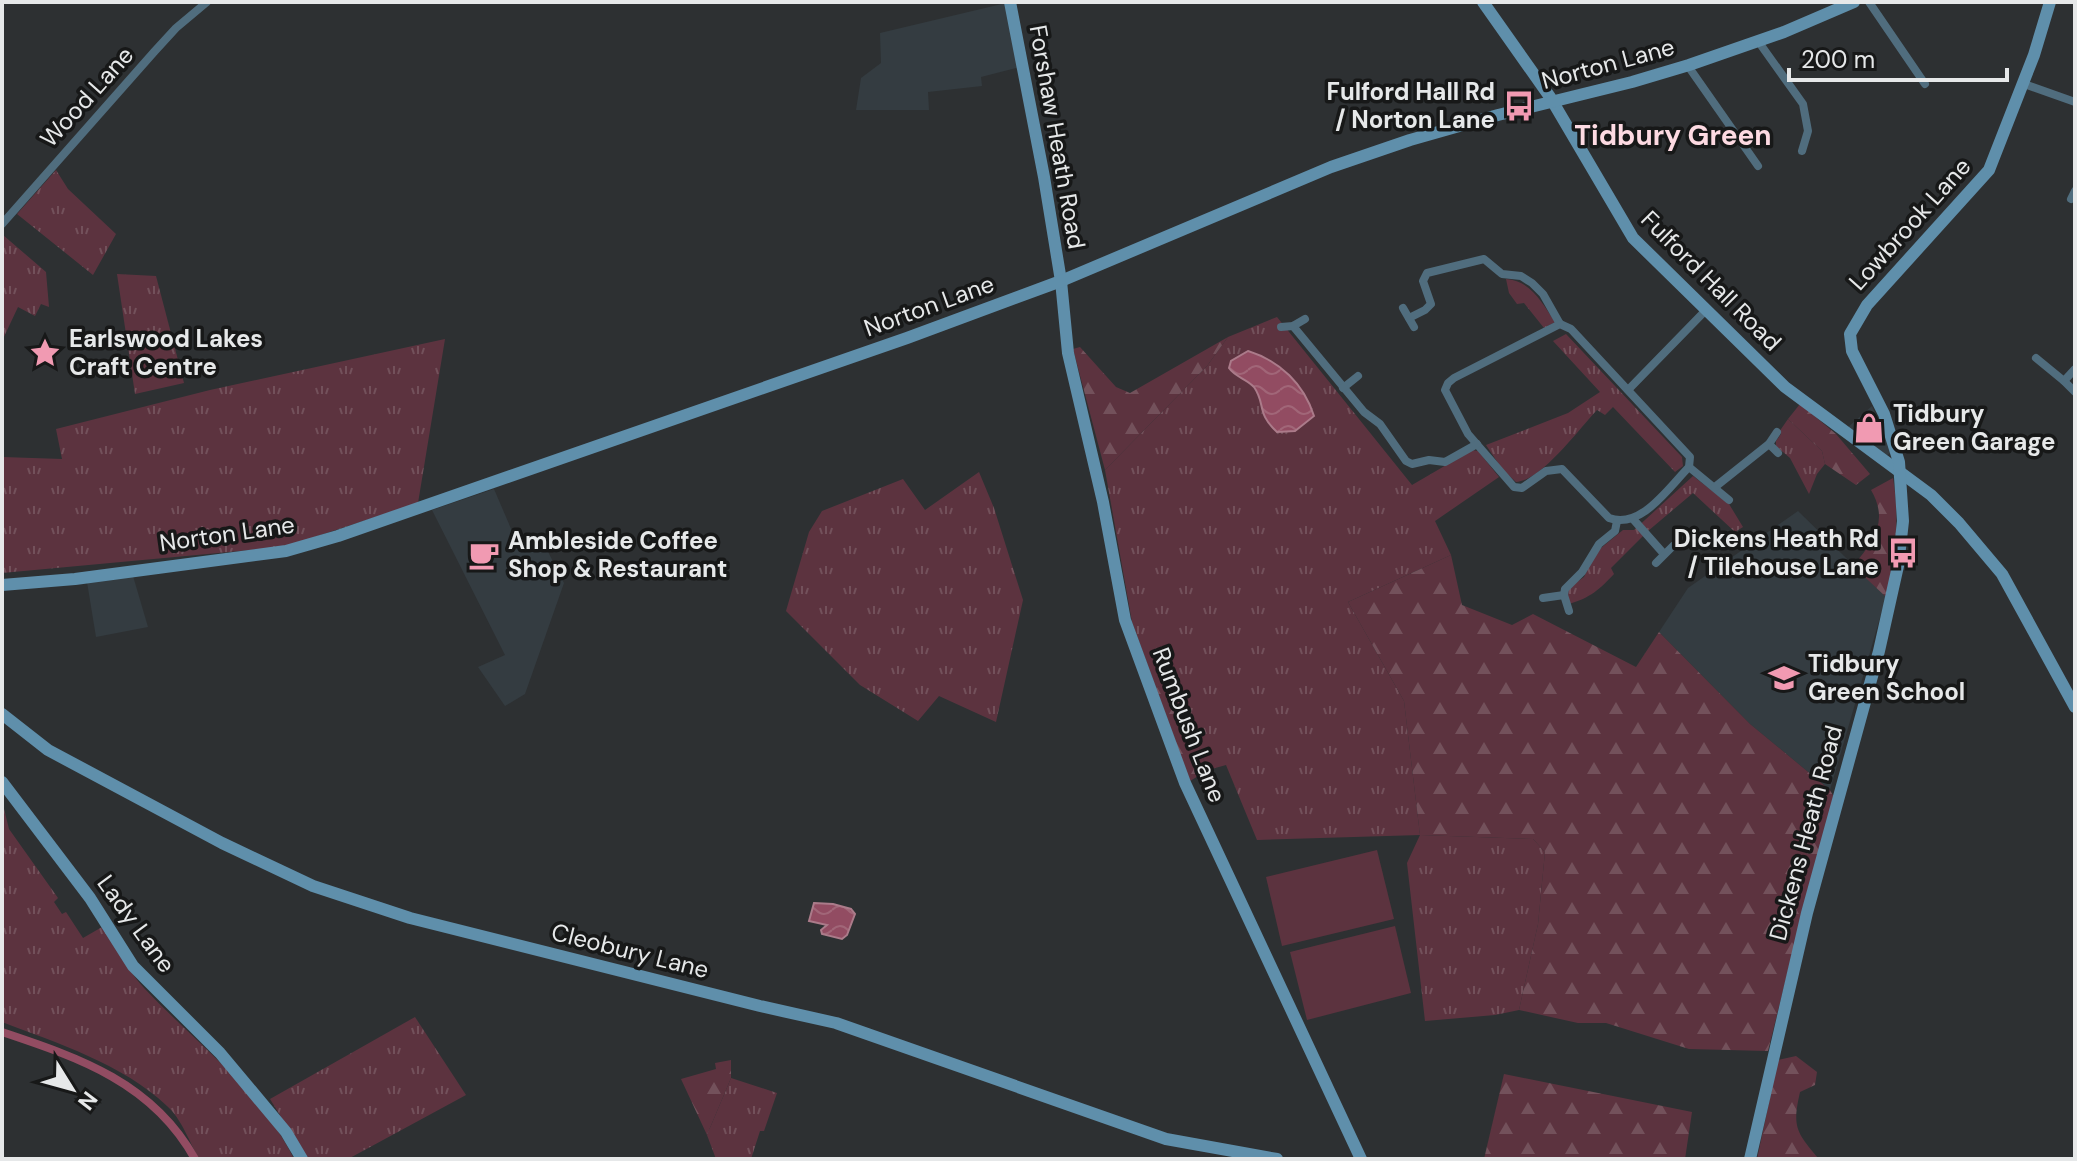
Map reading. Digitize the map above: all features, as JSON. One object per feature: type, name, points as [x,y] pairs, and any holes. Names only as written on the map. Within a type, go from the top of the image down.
[{"type":"street","name":"Wood Lane","points":[[3,218],[169,36],[207,2]]},
{"type":"street","name":"Forshaw Heath Road","points":[[1010,2],[1061,281]]},
{"type":"street","name":"Fulford Hall Road","points":[[1483,2],[1552,101],[1633,238],[1785,387],[1931,495],[1959,523],[2002,574],[2075,707]]},
{"type":"street","name":"Norton Lane","points":[[2,585],[75,579],[286,551],[353,531],[830,366],[1061,281],[1331,167],[1410,140],[1688,66],[1854,2]]},
{"type":"street","points":[[1869,2],[1925,84]]},
{"type":"street","name":"Lowbrook Lane","points":[[1899,471],[1892,433],[1852,351],[1852,326],[1867,305],[1989,170],[2024,84],[2050,2]]},
{"type":"street","points":[[1758,41],[1803,104],[1808,131],[1802,151]]},
{"type":"street","points":[[1688,66],[1758,166]]},
{"type":"street","points":[[2024,84],[2075,102]]},
{"type":"street","points":[[1808,131],[1821,131]]},
{"type":"street","points":[[1409,318],[1431,304],[1423,281],[1427,273],[1484,259],[1502,274],[1521,276],[1543,294],[1560,324],[1571,329],[1687,452],[1689,467],[1729,500]]},
{"type":"street","name":"Rumbush Lane","points":[[1061,281],[1068,353],[1103,502],[1125,620],[1185,783],[1361,1159]]},
{"type":"street","points":[[1403,308],[1414,327]]},
{"type":"street","points":[[1628,390],[1706,310]]},
{"type":"street","points":[[1281,327],[1293,326],[1305,319]]},
{"type":"street","points":[[1560,324],[1448,383],[1445,390],[1468,434],[1514,487],[1522,488],[1546,471],[1562,469],[1609,518],[1617,521],[1633,519],[1689,467]]},
{"type":"street","points":[[1293,326],[1364,412],[1380,424],[1406,461],[1412,464],[1429,460],[1445,462],[1477,444]]},
{"type":"street","points":[[2036,358],[2075,392]]},
{"type":"street","points":[[2064,381],[2075,369]]},
{"type":"street","points":[[1343,388],[1358,376]]},
{"type":"street","points":[[1715,487],[1769,444],[1777,432]]},
{"type":"street","points":[[1769,444],[1778,453]]},
{"type":"street","name":"Dickens Heath Road","points":[[1750,1159],[1803,927],[1879,651],[1898,566],[1903,521],[1899,471]]},
{"type":"street","points":[[1633,519],[1664,554]]},
{"type":"street","points":[[1569,611],[1564,595],[1568,583],[1585,569],[1592,553],[1615,531],[1617,521]]},
{"type":"street","points":[[1656,563],[1673,546]]},
{"type":"street","points":[[1543,598],[1564,595]]},
{"type":"street","name":"Cleobury Lane","points":[[2,714],[48,750],[222,843],[313,886],[425,922],[836,1023],[1166,1139],[1277,1159]]},
{"type":"street","name":"Lady Lane","points":[[2,782],[90,898],[133,966],[220,1053],[286,1132],[302,1159]]},
{"type":"shaded area","points":[[1006,3],[1020,67],[981,77],[982,86],[928,92],[929,110],[856,110],[861,78],[881,63],[880,33]]},
{"type":"shaded area","points":[[1872,406],[1892,452],[1886,456],[1847,428]]},
{"type":"shaded area","points":[[494,489],[521,552],[543,542],[564,583],[525,694],[505,706],[478,667],[505,655],[432,510]]},
{"type":"shaded area","name":"Tidbury Green School","points":[[1798,511],[1886,597],[1830,790],[1750,724],[1659,632],[1688,588]]},
{"type":"shaded area","points":[[133,576],[148,627],[96,637],[87,582]]},
{"type":"green space","points":[[56,170],[68,189],[116,234],[93,275],[17,214]]},
{"type":"green space","points":[[3,235],[46,272],[49,307],[41,304],[35,316],[18,307],[2,341]]},
{"type":"green space","points":[[117,274],[156,276],[184,383],[135,394]]},
{"type":"green space","points":[[1506,279],[1529,288],[1555,322],[1544,328],[1524,303],[1517,304],[1509,293]]},
{"type":"green space","points":[[1277,317],[1412,485],[1472,450],[1478,451],[1499,477],[1435,521],[1451,555],[1348,602],[1404,701],[1420,835],[1257,840],[1226,765],[1208,770],[1172,680],[1156,688],[1132,622],[1105,470],[1207,366],[1228,337]]},
{"type":"green space","points":[[1566,334],[1682,457],[1683,466],[1675,472],[1613,407],[1605,415],[1597,410],[1537,473],[1516,482],[1502,469],[1486,445],[1568,413],[1600,392],[1553,341]]},
{"type":"green space","points":[[1228,337],[1207,366],[1105,470],[1073,349],[1080,347],[1116,387],[1130,393]]},
{"type":"green space","points":[[445,339],[418,503],[284,547],[2,573],[2,457],[62,459],[56,429],[210,390]]},
{"type":"green space","points":[[1800,404],[1836,434],[1870,474],[1856,485],[1825,464],[1822,451],[1788,419]]},
{"type":"green space","points":[[1788,419],[1822,451],[1825,464],[1809,494],[1790,458],[1776,446],[1779,432]]},
{"type":"green space","points":[[979,472],[994,508],[1023,600],[996,722],[939,696],[918,721],[860,685],[786,611],[809,532],[822,511],[903,479],[925,510]]},
{"type":"green space","points":[[1693,476],[1729,504],[1743,527],[1735,532],[1693,493],[1611,568],[1614,574],[1604,584],[1589,596],[1569,604],[1566,594],[1584,577],[1596,552],[1623,530],[1634,530]]},
{"type":"green space","points":[[1893,478],[1896,538],[1886,597],[1853,566],[1877,530],[1879,511],[1871,490]]},
{"type":"green space","points":[[1451,555],[1462,605],[1512,625],[1533,614],[1636,667],[1659,632],[1750,724],[1830,790],[1836,801],[1801,918],[1768,1051],[1689,1049],[1606,1023],[1578,1023],[1519,1010],[1538,924],[1545,852],[1533,839],[1420,835],[1404,701],[1348,602]]},
{"type":"green space","points":[[1172,679],[1208,770],[1190,781],[1156,688]]},
{"type":"green space","points":[[2,801],[9,829],[58,898],[54,902],[62,914],[66,912],[83,938],[102,927],[144,988],[226,1068],[264,1111],[294,1159],[199,1159],[177,1117],[150,1091],[89,1056],[2,1022]]},
{"type":"green space","points":[[1420,835],[1533,839],[1545,852],[1538,924],[1519,1010],[1425,1021],[1407,863]]},
{"type":"green space","points":[[1377,850],[1394,919],[1282,946],[1266,877]]},
{"type":"green space","points":[[1395,926],[1411,993],[1307,1020],[1290,952]]},
{"type":"green space","points":[[415,1017],[466,1095],[348,1159],[307,1159],[270,1099]]},
{"type":"green space","points":[[1796,1056],[1817,1072],[1815,1085],[1800,1092],[1796,1121],[1805,1142],[1819,1159],[1757,1159],[1778,1060]]},
{"type":"green space","points":[[731,1060],[731,1078],[707,1135],[681,1079],[716,1069],[715,1063]]},
{"type":"green space","points":[[1504,1074],[1692,1112],[1685,1159],[1484,1159]]},
{"type":"green space","points":[[731,1078],[777,1093],[751,1159],[716,1159],[707,1135]]},
{"type":"water","points":[[1248,351],[1260,355],[1289,375],[1310,404],[1314,416],[1295,431],[1277,432],[1266,419],[1254,387],[1229,368],[1231,361]]},
{"type":"water","points":[[814,903],[851,909],[855,914],[847,935],[842,939],[822,934],[821,930],[827,925],[809,921]]},
{"type":"waterway","points":[[2,1032],[86,1064],[136,1092],[178,1133],[195,1159]]},
{"type":"place","name":"Fulford Hall Rd / Norton Lane","points":[[1519,106]]},
{"type":"place","name":"Earlswood Lakes Craft Centre","points":[[45,353]]},
{"type":"place","name":"Tidbury Green Garage","points":[[1869,428]]},
{"type":"place","name":"Dickens Heath Rd / Tilehouse Lane","points":[[1903,553]]},
{"type":"place","name":"Ambleside Coffee Shop & Restaurant","points":[[484,555]]},
{"type":"place","name":"Tidbury Green School","points":[[1784,678]]},
{"type":"district","name":"Tidbury Green","points":[[1673,135]]}]
